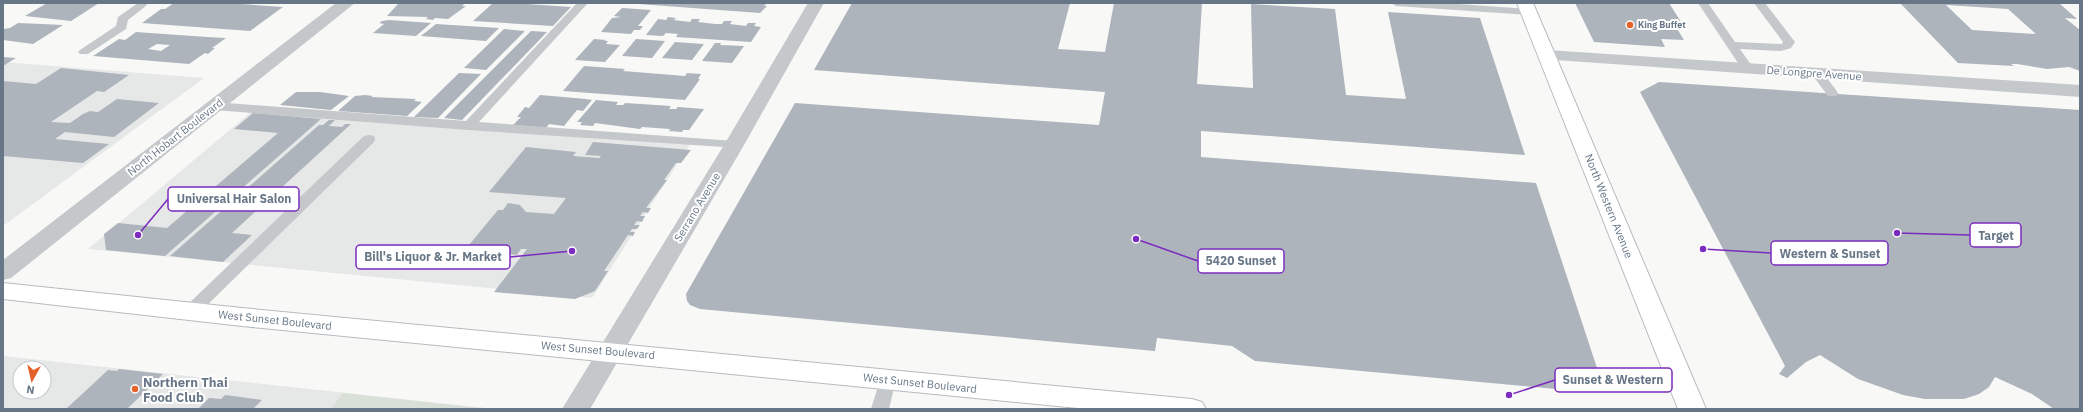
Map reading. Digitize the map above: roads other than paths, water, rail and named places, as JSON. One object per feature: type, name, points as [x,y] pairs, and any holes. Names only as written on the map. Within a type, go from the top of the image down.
[{"type":"main road","name":"North Western Avenue","points":[[1527,7],[1692,409]]},
{"type":"main road","name":"West Sunset Boulevard","points":[[3,292],[1192,409]]},
{"type":"street","name":"North Hobart Boulevard","points":[[3,272],[347,3]]},
{"type":"street","name":"Serrano Avenue","points":[[576,409],[734,145],[816,3]]},
{"type":"street","name":"De Longpre Avenue","points":[[1547,55],[2080,91]]},
{"type":"lane","points":[[468,126],[583,3]]},
{"type":"lane","points":[[1396,3],[1527,7]]},
{"type":"lane","points":[[1703,3],[1748,69]]},
{"type":"lane","points":[[1732,45],[1781,48],[1787,46],[1789,42],[1759,3]]},
{"type":"lane","points":[[84,52],[122,27],[122,18],[142,5]]},
{"type":"lane","points":[[1817,73],[1832,93]]},
{"type":"lane","points":[[214,106],[734,145]]},
{"type":"lane","points":[[190,311],[369,139]]},
{"type":"lane","points":[[880,409],[888,380]]},
{"type":"place","name":"King Buffet","points":[[1630,25]]},
{"type":"place","name":"Target","points":[[1897,233]]},
{"type":"place","name":"Universal Hair Salon","points":[[138,235]]},
{"type":"place","name":"5420 Sunset","points":[[1136,239]]},
{"type":"place","name":"Western & Sunset","points":[[1703,249]]},
{"type":"place","name":"Bill's Liquor & Jr. Market","points":[[572,251]]},
{"type":"place","name":"Northern Thai Food Club","points":[[135,389]]},
{"type":"place","name":"Sunset & Western","points":[[1509,395]]}]
